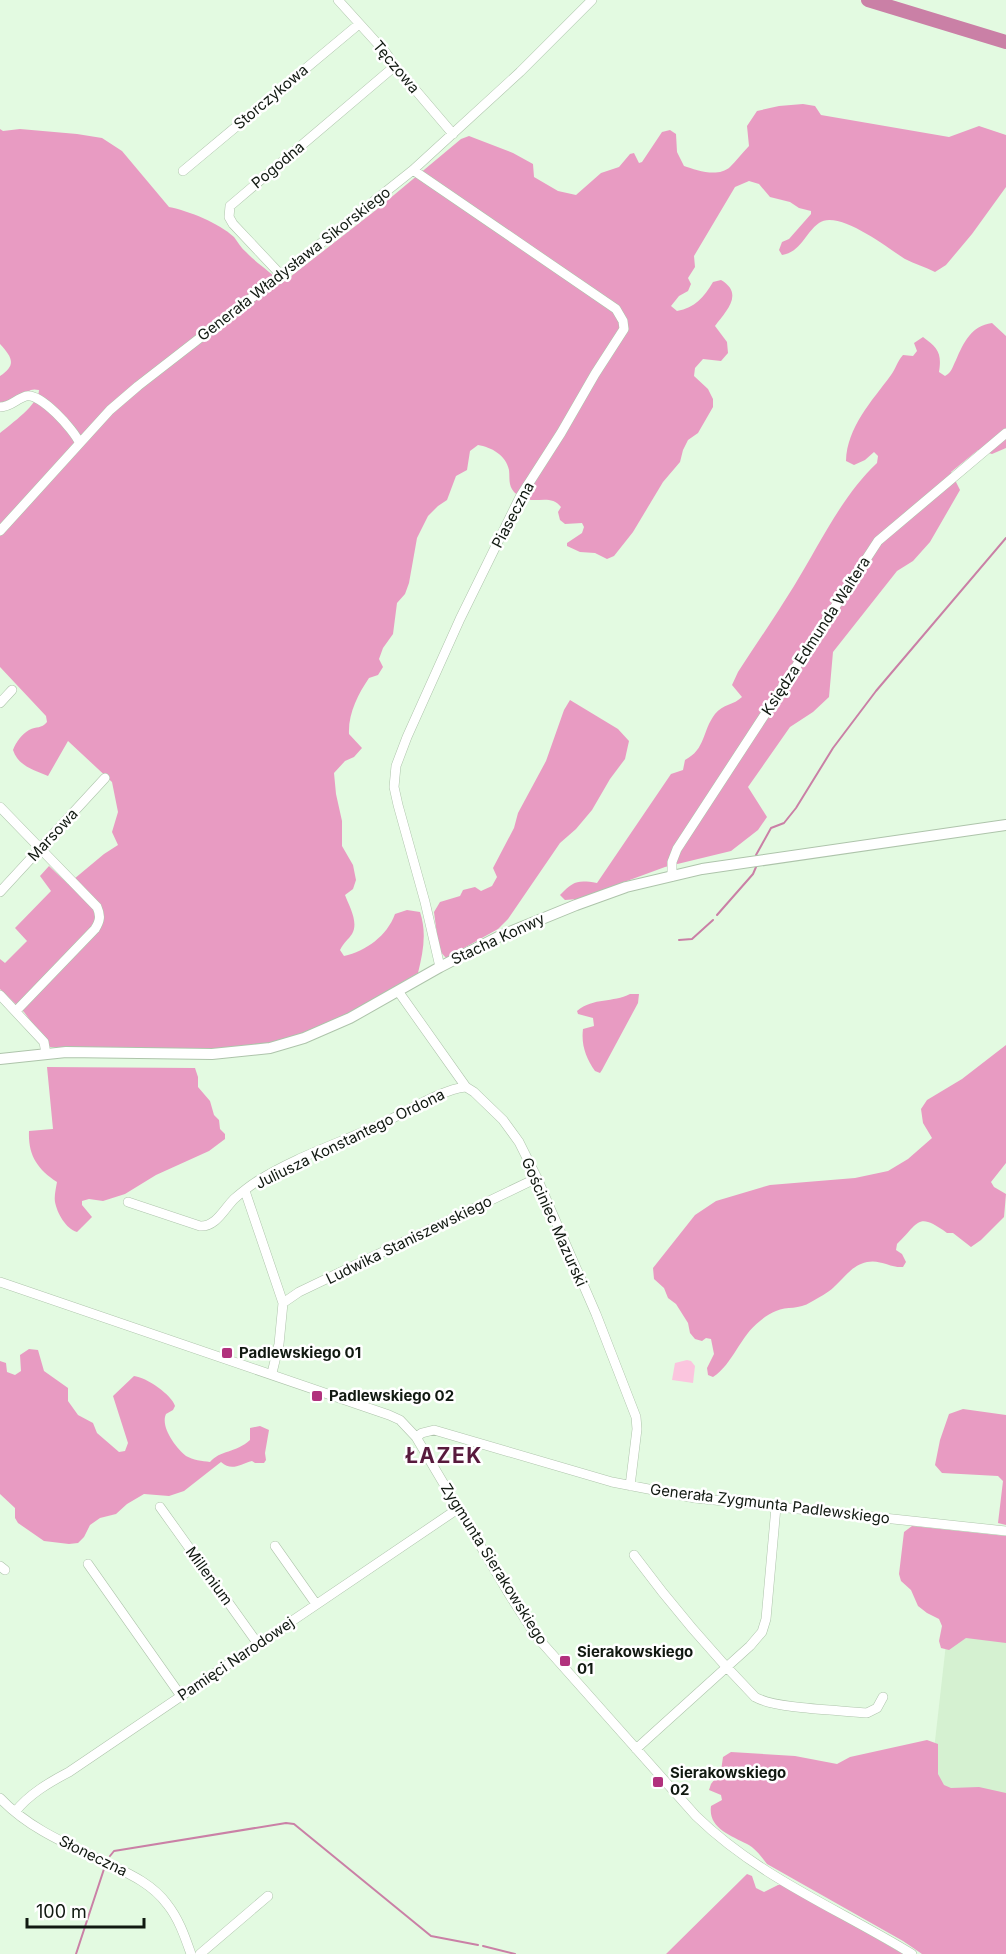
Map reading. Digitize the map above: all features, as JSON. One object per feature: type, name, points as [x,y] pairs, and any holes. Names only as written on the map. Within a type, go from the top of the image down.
[{"type":"main road","name":"Stacha Konwy","points":[[0,1059],[46,1054],[212,1054],[255,1050],[304,1038],[325,1030],[500,936],[613,891],[672,876],[738,864],[1006,825]]},
{"type":"street","name":"Tęczowa","points":[[338,0],[386,53],[453,134]]},
{"type":"street","name":"Generała Władysława Sikorskiego","points":[[0,531],[110,410],[413,170],[592,0]]},
{"type":"street","name":"Storczykowa","points":[[183,171],[359,24]]},
{"type":"street","name":"Pogodna","points":[[281,275],[232,224],[229,217],[230,206],[395,66]]},
{"type":"street","name":"Piaseczna","points":[[413,170],[616,309],[623,321],[624,329],[520,497],[460,619],[396,766],[394,787],[440,967]]},
{"type":"street","points":[[0,407],[8,407],[26,396],[40,399],[67,425],[79,442]]},
{"type":"street","name":"Księdza Edmunda Waltera","points":[[672,876],[672,862],[677,849],[878,541],[1006,433]]},
{"type":"street","points":[[0,703],[12,690]]},
{"type":"street","name":"Marsowa","points":[[0,892],[105,778]]},
{"type":"street","points":[[0,807],[41,848],[100,914],[100,921],[95,929],[15,1011]]},
{"type":"street","name":"Gościniec Mazurski","points":[[398,991],[466,1087],[508,1126],[519,1142],[537,1178],[634,1409],[637,1429],[630,1486]]},
{"type":"street","points":[[0,995],[44,1042],[46,1054]]},
{"type":"street","name":"Juliusza Konstantego Ordona","points":[[272,1373],[279,1344],[283,1303],[245,1191],[258,1180],[316,1151],[380,1125],[451,1090],[466,1087]]},
{"type":"street","name":"Ludwika Staniszewskiego","points":[[283,1303],[299,1293],[537,1178]]},
{"type":"street","points":[[128,1202],[203,1227],[214,1221],[235,1198],[245,1191]]},
{"type":"street","points":[[0,1282],[272,1373],[389,1415],[400,1420],[416,1437]]},
{"type":"street","name":"Generała Zygmunta Padlewskiego","points":[[416,1437],[434,1430],[630,1486],[695,1498],[1006,1531]]},
{"type":"street","name":"Zygmunta Sierakowskiego","points":[[416,1437],[536,1636],[696,1816],[743,1857],[912,1954]]},
{"type":"street","name":"Millenium","points":[[160,1507],[258,1644]]},
{"type":"street","points":[[636,1749],[756,1640],[764,1627],[776,1507]]},
{"type":"street","name":"Pamięci Narodowej","points":[[15,1812],[36,1792],[459,1508]]},
{"type":"street","points":[[275,1546],[316,1604]]},
{"type":"street","points":[[634,1555],[651,1579],[755,1697],[770,1704],[867,1713],[877,1708],[883,1697]]},
{"type":"street","points":[[88,1564],[181,1696]]},
{"type":"street","name":"Słoneczna","points":[[0,1798],[15,1812],[59,1840],[148,1885],[167,1903],[177,1918],[191,1954]]},
{"type":"street","points":[[200,1954],[268,1896]]},
{"type":"shaded area","points":[[803,104],[815,106],[821,115],[949,137],[979,126],[1006,135],[1006,187],[972,234],[946,265],[935,272],[905,259],[863,232],[838,221],[827,220],[819,223],[794,250],[782,255],[779,250],[782,242],[789,239],[811,214],[811,211],[770,197],[759,184],[749,181],[735,187],[694,256],[695,267],[688,278],[691,284],[688,291],[679,296],[671,306],[677,311],[689,307],[702,297],[713,282],[721,280],[732,291],[731,303],[715,326],[727,342],[728,353],[721,361],[703,359],[695,368],[694,376],[708,389],[713,399],[713,407],[698,433],[688,440],[680,462],[663,482],[633,532],[614,556],[607,559],[595,553],[580,552],[567,546],[567,543],[582,533],[584,527],[582,523],[565,524],[560,520],[558,512],[561,507],[556,502],[520,497],[512,489],[505,460],[497,453],[478,445],[470,451],[467,470],[456,476],[447,500],[428,516],[417,538],[409,583],[405,594],[397,603],[393,634],[383,648],[379,659],[383,667],[378,675],[369,678],[354,704],[349,734],[362,748],[334,773],[342,821],[342,846],[353,865],[356,880],[353,889],[345,895],[353,914],[354,929],[340,950],[344,956],[368,946],[387,929],[395,914],[407,910],[420,912],[424,935],[418,973],[329,1025],[285,1040],[253,1046],[190,1050],[50,1047],[24,1012],[0,989],[0,959],[5,963],[27,941],[15,928],[51,891],[40,876],[49,866],[68,884],[118,845],[112,832],[118,812],[112,782],[68,741],[48,776],[23,764],[13,750],[24,734],[47,722],[46,716],[0,667],[0,433],[30,407],[39,390],[31,390],[19,398],[0,404],[0,376],[9,368],[11,361],[0,344],[0,129],[102,138],[122,151],[169,207],[203,218],[228,232],[281,284],[376,210],[461,139],[469,136],[513,153],[533,164],[534,177],[558,191],[576,195],[601,173],[619,167],[630,154],[634,153],[639,163],[642,162],[662,132],[670,130],[676,134],[677,152],[684,166],[713,173],[725,170],[749,146],[747,126],[757,111]]},
{"type":"shaded area","points":[[992,323],[1006,336],[1006,448],[992,454],[978,450],[951,472],[960,490],[930,542],[913,561],[897,571],[833,652],[829,697],[813,712],[790,727],[748,787],[767,817],[758,830],[731,851],[665,867],[578,899],[565,900],[560,895],[573,884],[597,883],[671,774],[683,770],[685,760],[697,751],[715,714],[721,708],[742,697],[732,685],[738,672],[842,506],[864,476],[877,463],[878,456],[874,452],[865,460],[854,465],[846,461],[847,449],[862,415],[903,355],[913,356],[917,351],[914,343],[923,337],[938,352],[939,372],[945,376],[952,370],[962,347],[973,331]]},
{"type":"shaded area","points":[[570,700],[618,729],[629,741],[625,759],[592,810],[560,843],[508,919],[498,929],[446,958],[439,950],[434,912],[440,902],[460,896],[463,890],[475,887],[481,891],[492,886],[497,877],[493,868],[514,828],[518,813],[546,761],[564,710]]},
{"type":"shaded area","points":[[639,994],[638,1003],[602,1070],[600,1073],[595,1071],[587,1056],[583,1040],[583,1029],[594,1026],[593,1018],[578,1014],[577,1011],[590,1004]]},
{"type":"shaded area","points":[[1006,1045],[1006,1163],[991,1182],[994,1187],[1006,1194],[1004,1217],[971,1247],[953,1233],[947,1233],[930,1222],[919,1222],[897,1244],[896,1250],[902,1254],[906,1262],[903,1267],[876,1262],[861,1264],[852,1269],[829,1291],[807,1304],[770,1314],[753,1327],[720,1371],[713,1377],[708,1375],[707,1368],[714,1354],[711,1339],[706,1338],[702,1341],[695,1339],[690,1333],[688,1323],[676,1304],[668,1298],[664,1288],[654,1279],[653,1268],[695,1215],[716,1201],[770,1185],[855,1178],[888,1171],[908,1159],[932,1138],[923,1123],[921,1109],[927,1100],[962,1079]]},
{"type":"shaded area","points":[[47,1067],[195,1068],[198,1087],[210,1101],[214,1115],[219,1120],[220,1129],[225,1134],[225,1139],[209,1151],[156,1175],[125,1194],[103,1201],[89,1199],[82,1201],[82,1205],[92,1217],[77,1232],[69,1228],[60,1216],[55,1200],[57,1182],[35,1161],[30,1147],[29,1131],[53,1129]]},
{"type":"shaded area","points":[[29,1349],[38,1350],[44,1371],[68,1388],[68,1401],[78,1415],[93,1423],[97,1433],[119,1452],[125,1451],[128,1443],[113,1396],[134,1376],[158,1387],[173,1402],[175,1406],[166,1414],[165,1425],[174,1443],[186,1456],[210,1462],[218,1455],[245,1444],[250,1440],[250,1428],[260,1426],[269,1430],[266,1460],[264,1463],[252,1461],[232,1467],[221,1462],[184,1491],[169,1496],[144,1494],[116,1514],[100,1518],[90,1525],[78,1543],[44,1541],[18,1523],[15,1518],[15,1508],[0,1494],[0,1361],[6,1363],[7,1372],[15,1375],[21,1371],[20,1355]]},
{"type":"shaded area","points":[[687,1360],[695,1366],[693,1383],[672,1380],[675,1363]]},
{"type":"shaded area","points":[[963,1409],[1006,1415],[1006,1525],[998,1523],[1003,1481],[998,1476],[942,1473],[935,1465],[949,1414]]},
{"type":"shaded area","points":[[912,1526],[1006,1536],[1006,1643],[966,1638],[949,1650],[941,1648],[939,1641],[942,1626],[939,1619],[918,1606],[911,1590],[901,1581],[899,1574],[904,1532]]},
{"type":"shaded area","points":[[947,1635],[1006,1640],[1006,1797],[929,1794]]},
{"type":"shaded area","points":[[927,1740],[938,1744],[938,1774],[944,1785],[951,1788],[979,1787],[1006,1793],[1006,1954],[922,1954],[767,1864],[753,1848],[727,1834],[713,1820],[711,1806],[722,1800],[721,1795],[709,1790],[721,1771],[723,1757],[731,1752],[795,1756],[837,1764],[850,1757]]},
{"type":"shaded area","points":[[747,1874],[752,1876],[756,1888],[764,1892],[778,1885],[785,1885],[903,1954],[666,1954]]},
{"type":"waterway","points":[[868,0],[1006,42]]},
{"type":"waterway","points":[[756,855],[771,828],[784,823],[796,808],[833,748],[876,691],[1006,538]]},
{"type":"waterway","points":[[717,915],[753,874],[756,867]]},
{"type":"waterway","points":[[679,940],[692,939],[713,920]]},
{"type":"waterway","points":[[110,1856],[114,1851],[286,1823],[294,1824],[431,1936],[478,1945]]},
{"type":"waterway","points":[[76,1954],[104,1869]]},
{"type":"waterway","points":[[483,1946],[515,1954]]},
{"type":"place","name":"Padlewskiego 01","points":[[227,1353]]},
{"type":"place","name":"Padlewskiego 02","points":[[317,1396]]},
{"type":"place","name":"Sierakowskiego 01","points":[[565,1661]]},
{"type":"place","name":"Sierakowskiego 02","points":[[658,1782]]},
{"type":"district","name":"ŁAZEK","points":[[444,1456]]}]
